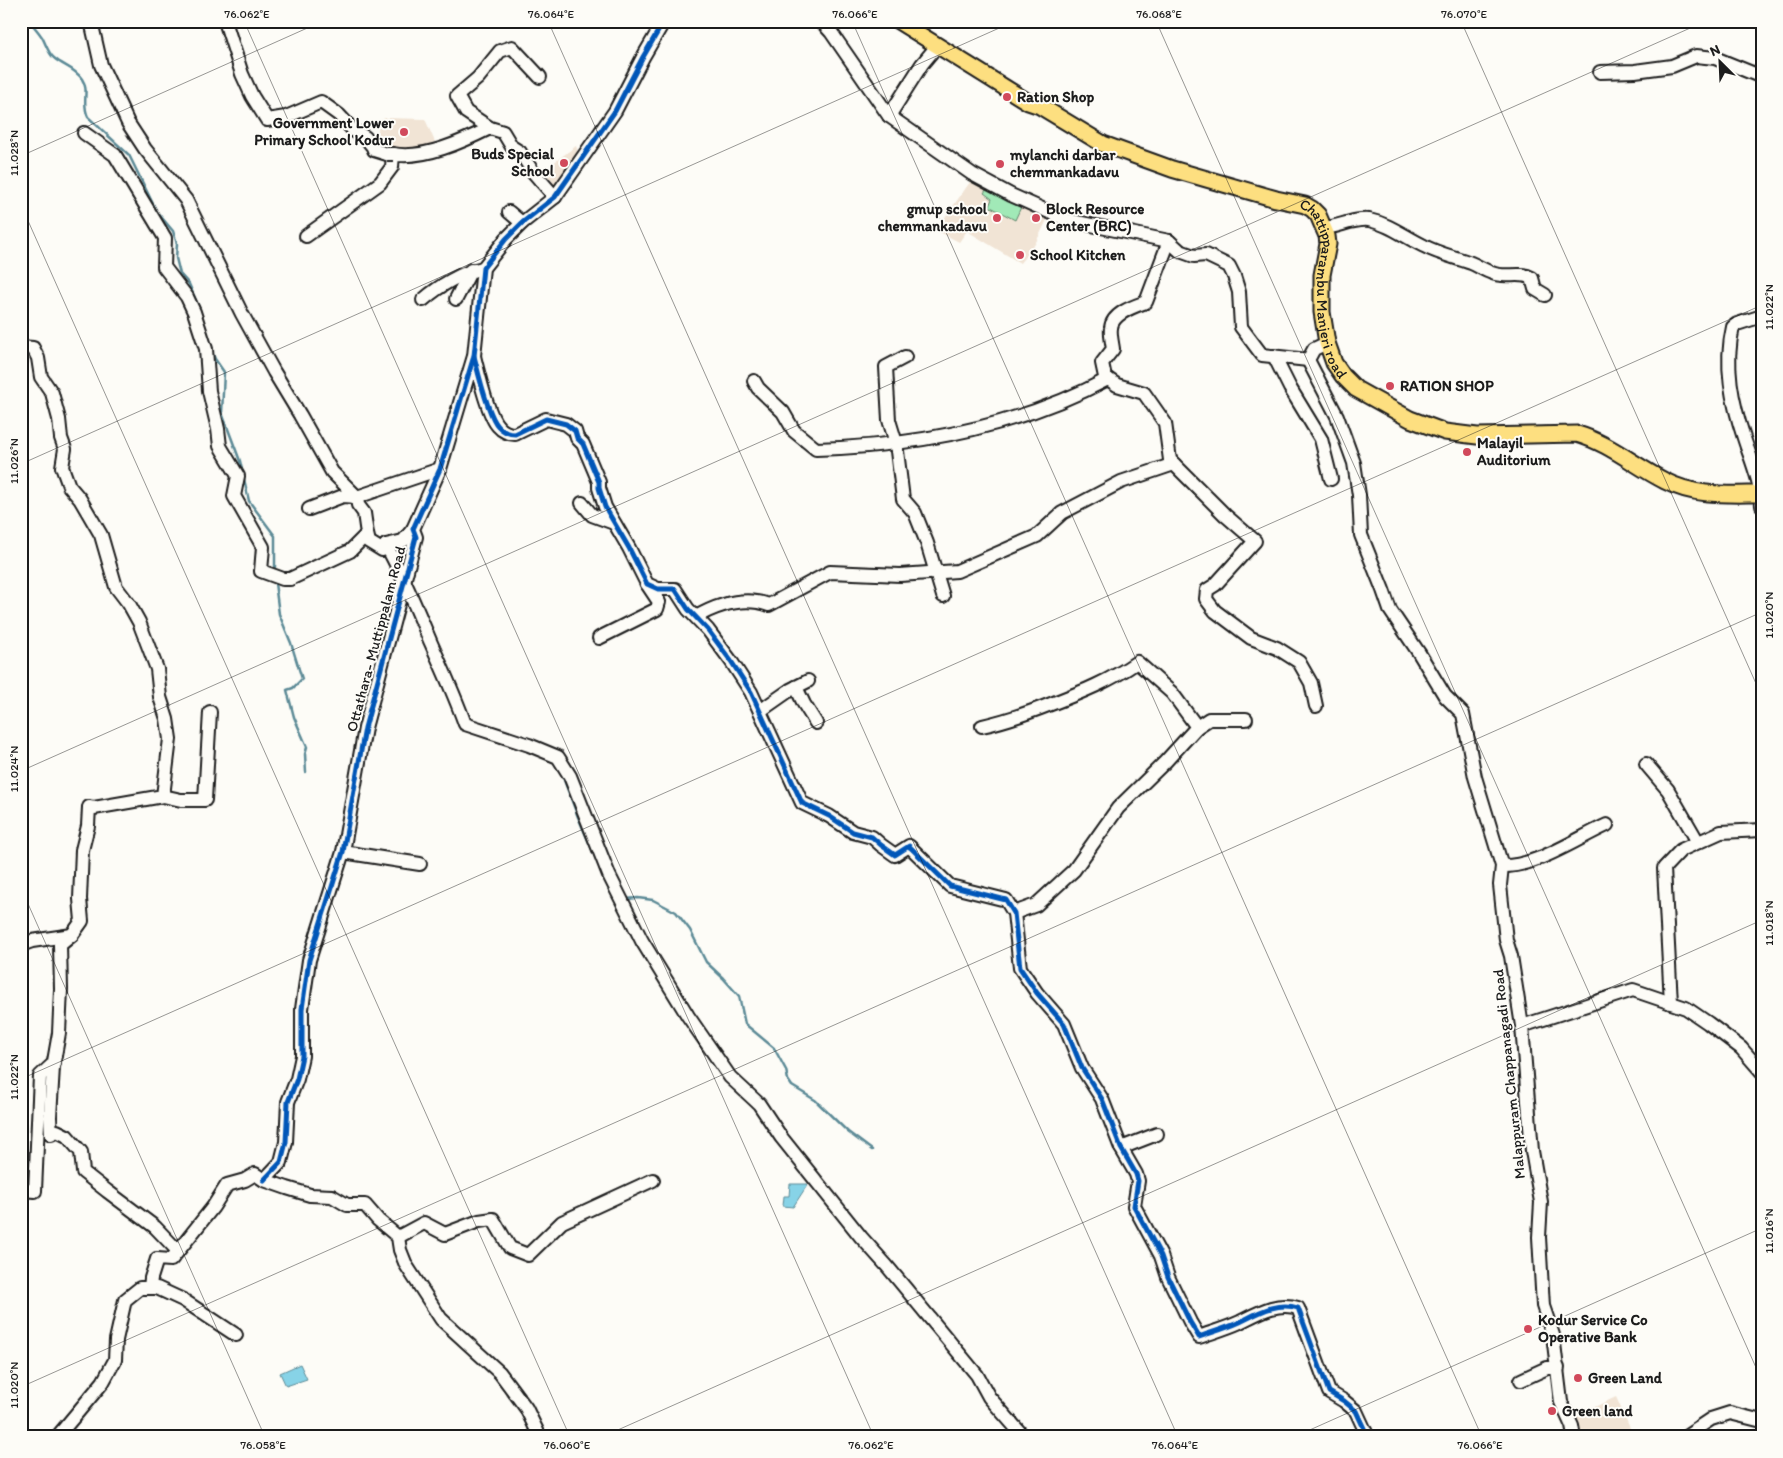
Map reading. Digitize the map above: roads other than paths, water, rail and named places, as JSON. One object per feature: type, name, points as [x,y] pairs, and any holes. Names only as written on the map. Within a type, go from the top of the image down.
[{"type":"main road","name":"Chattipparambu Manjeri road","points":[[898,21],[1028,102],[1040,106],[1103,144],[1199,177],[1312,208],[1318,215],[1324,228],[1328,244],[1322,275],[1322,312],[1327,343],[1334,363],[1343,376],[1356,388],[1410,419],[1445,432],[1476,436],[1577,434],[1592,438],[1666,482],[1700,493],[1761,494]]},
{"type":"street","points":[[91,21],[101,65],[128,123],[145,149],[186,200],[242,314],[274,372],[332,472],[357,497],[358,505],[364,513],[369,542],[382,550],[386,545],[403,541],[413,529]]},
{"type":"street","points":[[225,21],[242,74],[252,96],[268,120],[286,117],[321,102],[339,115],[354,131],[365,137],[374,150],[405,156],[454,145],[490,128]]},
{"type":"street","points":[[456,299],[477,269],[522,223],[555,197],[615,111],[664,21]]},
{"type":"street","points":[[821,21],[831,32],[889,116],[972,174],[1011,195],[1067,220],[1169,241],[1180,251],[1194,256],[1206,254],[1228,266],[1234,276],[1239,292],[1241,327],[1262,354],[1308,360],[1314,349],[1327,343]]},
{"type":"street","points":[[889,116],[922,64],[937,46]]},
{"type":"street","points":[[540,77],[512,47],[500,51],[478,78],[456,96],[466,112],[490,128],[503,132],[512,146],[520,152],[533,172],[555,197]]},
{"type":"street","points":[[1600,72],[1635,71],[1672,66],[1696,56],[1714,58],[1762,77]]},
{"type":"street","points":[[84,133],[116,156],[165,238],[164,267],[187,297],[206,349],[209,391],[220,446],[238,476],[234,496],[263,546],[261,571],[290,579],[350,551],[367,534]]},
{"type":"street","points":[[306,236],[380,183],[392,167],[392,154]]},
{"type":"street","points":[[509,212],[522,223]]},
{"type":"street","points":[[1324,228],[1334,227],[1350,220],[1367,220],[1386,224],[1425,247],[1500,276],[1524,274],[1532,278],[1535,289],[1545,295]]},
{"type":"street","points":[[1169,241],[1146,302],[1126,309],[1113,322],[1111,327],[1113,349],[1102,363],[1105,377],[1117,385],[1144,393],[1165,423],[1170,460],[1254,541],[1215,585],[1207,590],[1206,599],[1214,611],[1251,638],[1277,648],[1299,662],[1311,683],[1316,706]]},
{"type":"street","points":[[423,300],[432,292],[477,269]]},
{"type":"street","name":"Ottathara- Muttippalam Road","points":[[264,1180],[281,1162],[286,1142],[288,1102],[298,1080],[302,1056],[302,1009],[309,960],[343,852],[365,728],[416,537],[413,529],[440,469],[474,356],[477,269]]},
{"type":"street","points":[[1762,316],[1733,327],[1728,362],[1734,408],[1761,494],[1762,506]]},
{"type":"street","points":[[21,347],[33,348],[38,358],[40,377],[52,393],[59,419],[61,438],[65,449],[62,467],[69,486],[80,499],[101,535],[116,587],[129,604],[139,622],[157,669],[160,697],[170,739],[163,796]]},
{"type":"street","points":[[474,356],[487,402],[497,426],[510,434],[515,434],[546,419],[566,424],[575,431],[577,438],[583,444],[599,482],[605,507],[647,584],[659,602],[657,609],[599,638]]},
{"type":"street","points":[[1274,356],[1290,388],[1321,439],[1331,479]]},
{"type":"street","points":[[905,357],[886,367],[889,420],[896,443],[903,499],[915,513],[927,543],[943,596]]},
{"type":"street","name":"Malappuram Chappanagadi Road","points":[[1308,360],[1336,416],[1354,462],[1359,495],[1361,535],[1390,610],[1419,652],[1445,696],[1463,714],[1475,777],[1502,866],[1500,885],[1506,940],[1511,956],[1522,1026],[1532,1150],[1541,1202],[1538,1237],[1543,1306],[1553,1335],[1561,1402],[1572,1426],[1574,1437]]},
{"type":"street","points":[[754,381],[758,388],[783,412],[794,431],[816,449],[918,441],[1007,420],[1076,396],[1108,379]]},
{"type":"street","points":[[696,617],[738,600],[757,600],[769,605],[830,572],[900,575],[957,572],[1037,536],[1062,513],[1121,482],[1174,464]]},
{"type":"street","points":[[309,509],[343,496],[357,497],[440,469]]},
{"type":"street","points":[[582,503],[592,515],[614,523]]},
{"type":"street","points":[[386,545],[404,581],[465,724],[529,745],[558,757],[570,776],[609,875],[642,941],[693,1024],[730,1077],[759,1104],[781,1137],[861,1237],[978,1375],[989,1397],[1024,1437]]},
{"type":"street","points":[[647,584],[658,589],[675,589],[688,609],[732,661],[751,692],[802,803],[829,816],[853,832],[872,837],[894,855],[909,846],[950,886],[1006,900],[1014,914],[1020,968],[1037,993],[1064,1024],[1082,1068],[1102,1099],[1121,1148],[1136,1174],[1138,1181],[1134,1206],[1161,1256],[1168,1277],[1199,1337],[1271,1308],[1289,1305],[1298,1308],[1329,1392],[1344,1401],[1356,1412],[1368,1437]]},
{"type":"street","points":[[982,726],[1001,722],[1075,695],[1117,676],[1137,662],[1172,693],[1197,727]]},
{"type":"street","points":[[760,711],[808,681]]},
{"type":"street","points":[[796,687],[816,723]]},
{"type":"street","points":[[177,1250],[155,1227],[83,1172],[81,1152],[67,1136],[57,1131],[51,1134],[50,1117],[54,1063],[59,1033],[60,945],[72,935],[82,921],[80,899],[82,850],[88,826],[89,807],[94,808],[163,796],[181,800],[205,800],[210,712]]},
{"type":"street","points":[[1014,914],[1036,905],[1074,870],[1118,808],[1165,762],[1197,727],[1210,719],[1246,719]]},
{"type":"street","points":[[1646,764],[1668,790],[1698,842]]},
{"type":"street","points":[[1502,866],[1514,866],[1544,855],[1607,825]]},
{"type":"street","points":[[1672,1002],[1664,868],[1680,850],[1721,832],[1762,830]]},
{"type":"street","points":[[343,852],[420,864]]},
{"type":"street","points":[[21,945],[32,941],[72,935]]},
{"type":"street","points":[[1522,1026],[1633,990],[1686,1008],[1741,1048],[1762,1072]]},
{"type":"street","points":[[21,1190],[35,1191],[40,1076],[54,1063]]},
{"type":"street","points":[[1121,1148],[1157,1134]]},
{"type":"street","points":[[150,1288],[151,1278],[158,1260],[172,1260],[213,1207],[227,1185],[245,1180],[255,1174],[264,1180],[310,1195],[332,1196],[347,1205],[365,1205],[378,1220],[398,1237],[400,1250],[406,1265],[441,1320],[500,1373],[526,1408],[540,1437]]},
{"type":"street","points":[[398,1237],[424,1224],[445,1234],[479,1221],[493,1219],[510,1248],[528,1255],[562,1222],[653,1180]]},
{"type":"street","points":[[57,1437],[103,1382],[115,1360],[116,1340],[125,1300],[140,1288],[157,1288],[183,1300],[236,1335]]},
{"type":"street","points":[[1521,1380],[1547,1368],[1558,1368]]},
{"type":"street","points":[[1684,1437],[1711,1419],[1730,1412],[1762,1421]]},
{"type":"water","points":[[790,1184],[808,1184],[793,1207],[783,1206],[784,1196],[789,1196]]},
{"type":"water","points":[[300,1364],[307,1379],[286,1386],[280,1373]]},
{"type":"waterway","points":[[30,21],[42,37],[52,56],[76,72],[82,79],[85,88],[85,106],[88,117],[129,155],[157,212],[173,231],[177,244],[176,258],[180,274],[189,284],[200,313]]},
{"type":"waterway","points":[[212,352],[224,372],[222,413],[240,461],[249,501],[275,536],[275,567]]},
{"type":"waterway","points":[[275,583],[279,614],[291,643],[302,679],[293,688],[287,690],[294,717],[307,747],[305,754],[306,772]]},
{"type":"waterway","points":[[561,772],[609,889]]},
{"type":"waterway","points":[[626,899],[653,900],[676,912],[690,930],[706,962],[739,996],[745,1024],[774,1048],[792,1086],[815,1100],[848,1132],[872,1150]]},
{"type":"place","name":"Ration Shop","points":[[1007,97]]},
{"type":"place","name":"Government Lower Primary School Kodur","points":[[404,132]]},
{"type":"place","name":"Buds Special School","points":[[564,163]]},
{"type":"place","name":"mylanchi darbar chemmankadavu","points":[[1000,164]]},
{"type":"place","name":"gmup school chemmankadavu","points":[[997,218]]},
{"type":"place","name":"Block Resource Center (BRC)","points":[[1036,218]]},
{"type":"place","name":"School Kitchen","points":[[1020,255]]},
{"type":"place","name":"RATION SHOP","points":[[1390,386]]},
{"type":"place","name":"Malayil Auditorium","points":[[1467,452]]},
{"type":"place","name":"Kodur Service Co Operative Bank","points":[[1528,1329]]},
{"type":"place","name":"Green Land","points":[[1578,1378]]},
{"type":"place","name":"Green land","points":[[1552,1411]]}]
